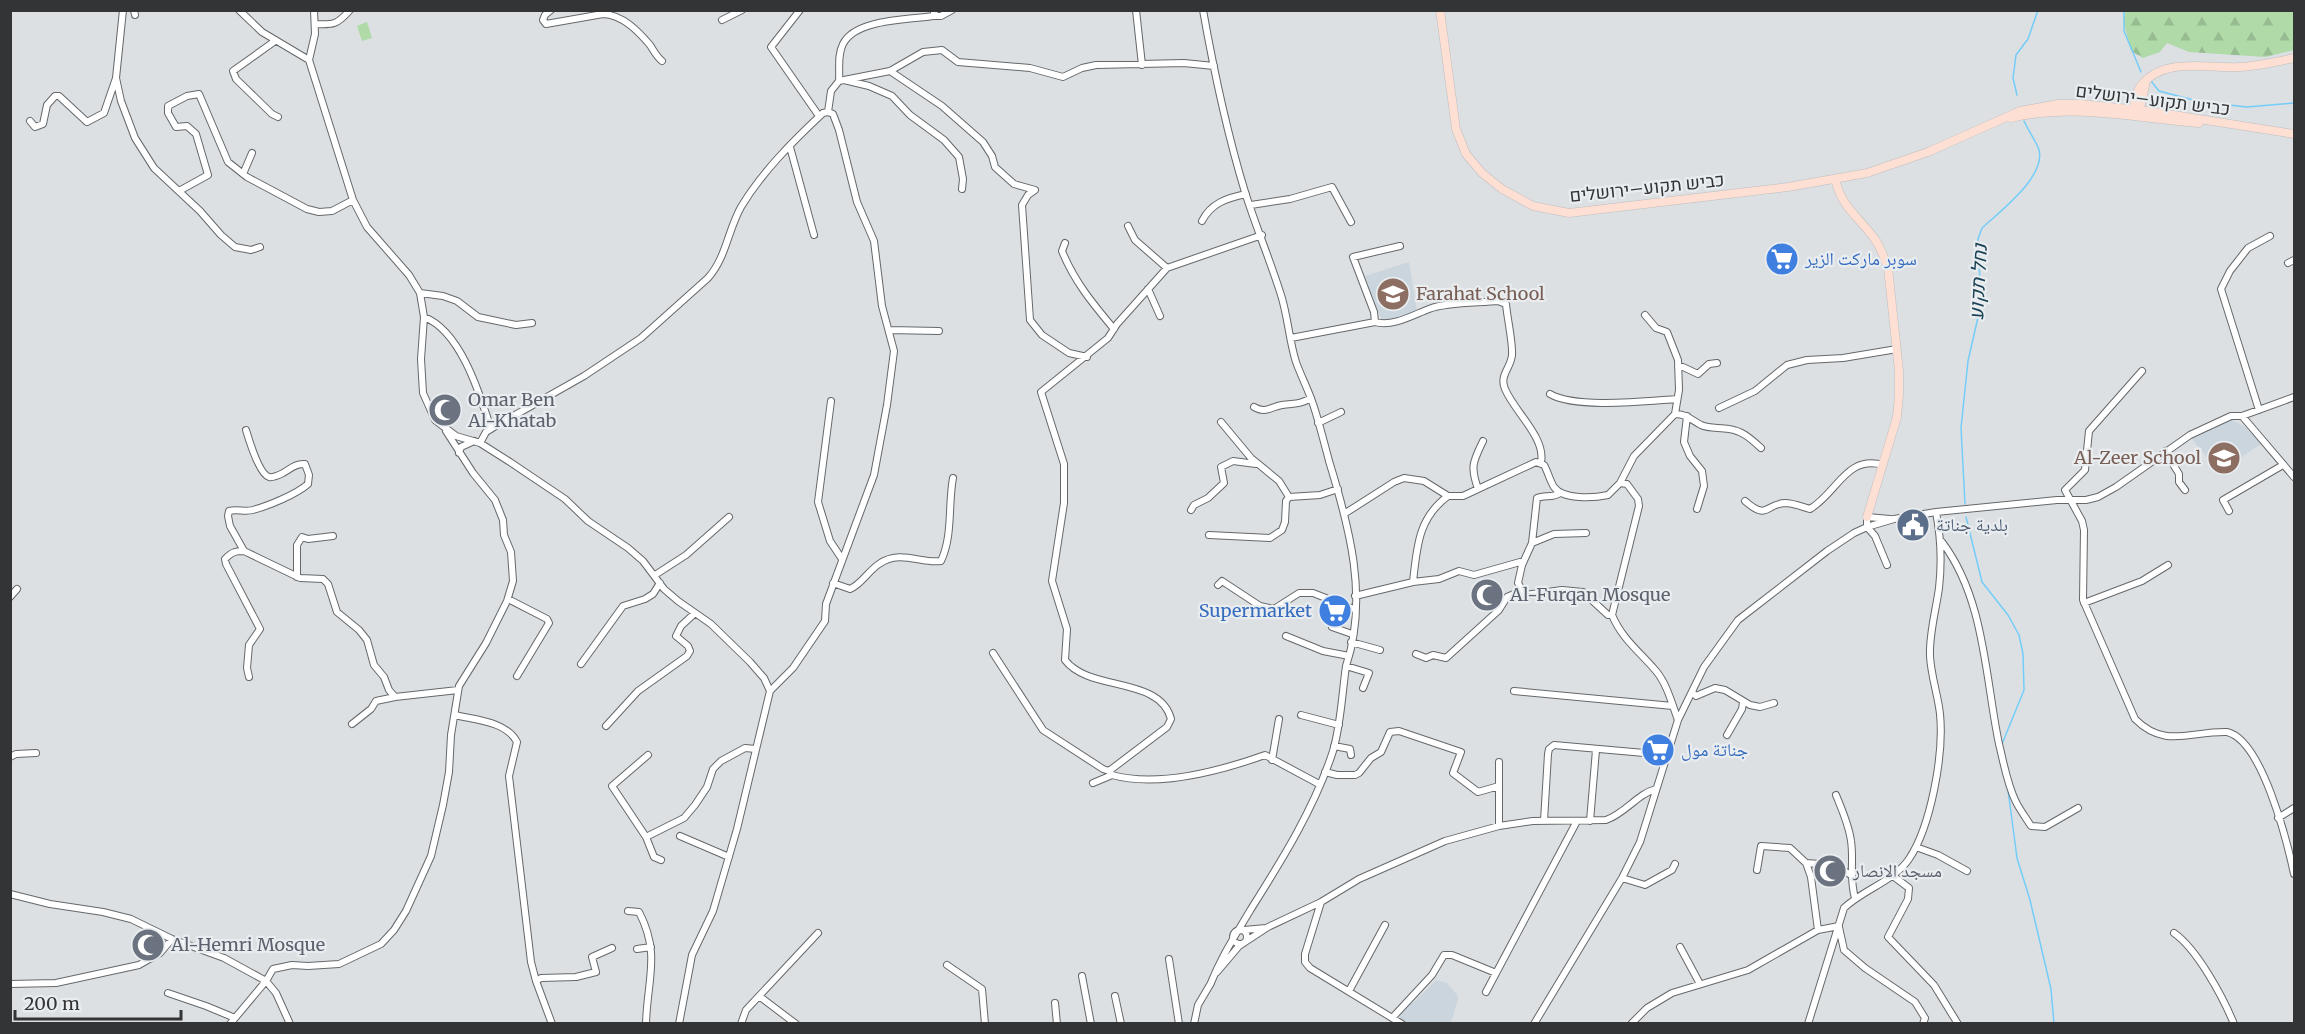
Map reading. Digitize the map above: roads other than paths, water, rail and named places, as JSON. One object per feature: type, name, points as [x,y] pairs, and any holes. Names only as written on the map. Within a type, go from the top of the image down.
[{"type":"main road","name":"כביש תקוע–ירושלים","points":[[1440,10],[1456,129],[1467,154],[1482,173],[1502,189],[1533,206],[1569,213],[1788,187],[1867,173],[1986,126],[2020,116],[2059,111],[2162,113],[2295,134]]},
{"type":"main road","points":[[2137,113],[2137,91],[2156,72],[2170,67],[2245,67],[2295,58]]},
{"type":"main road","points":[[2137,113],[2146,80]]},
{"type":"main road","points":[[2143,93],[2148,103],[2162,113]]},
{"type":"main road","name":"כביש תקוע–ירושלים","points":[[2137,113],[2248,127]]},
{"type":"main road","points":[[1835,179],[1842,202],[1874,238],[1888,268],[1897,349],[1899,395],[1897,417],[1875,497],[1867,517]]},
{"type":"street","points":[[30,120],[35,127],[43,124],[47,105],[54,96],[59,96],[89,123],[104,113],[116,78],[123,10]]},
{"type":"street","points":[[239,10],[274,41],[309,60]]},
{"type":"street","points":[[168,993],[206,1006],[232,1021],[266,981],[273,969],[292,965],[339,964],[381,944],[394,930],[406,911],[430,856],[443,805],[458,690],[486,643],[508,599],[513,581],[511,552],[495,500],[431,413],[423,393],[421,359],[424,317],[420,293],[409,275],[367,227],[353,200],[309,60],[315,24],[314,10]]},
{"type":"street","points":[[315,24],[331,25],[342,20],[350,10]]},
{"type":"street","points":[[551,10],[543,20],[546,24],[603,14],[625,21],[662,61]]},
{"type":"street","points":[[722,20],[742,10]]},
{"type":"street","points":[[800,10],[771,48],[819,116]]},
{"type":"street","points":[[841,80],[839,57],[843,42],[855,32],[868,25],[906,20],[934,13],[941,16],[952,10]]},
{"type":"street","points":[[1136,10],[1142,65]]},
{"type":"street","points":[[1194,1023],[1198,1005],[1235,933],[1292,838],[1325,772],[1339,725],[1352,634],[1356,574],[1353,550],[1338,489],[1311,398],[1295,360],[1284,305],[1262,235],[1246,194],[1229,133],[1203,10]]},
{"type":"street","points":[[274,41],[233,71],[236,79],[272,114],[278,117]]},
{"type":"street","points":[[828,112],[831,91],[841,80],[890,71],[923,52],[942,50],[958,62],[1030,68],[1063,77],[1082,68],[1096,65],[1184,63],[1214,66]]},
{"type":"street","points":[[890,71],[942,106],[983,142],[992,156],[994,167],[1014,184],[1035,190],[1028,195],[1022,205],[1030,320],[1042,335],[1069,354],[1087,357]]},
{"type":"street","points":[[116,78],[121,101],[135,138],[154,168],[235,247],[251,250],[260,247]]},
{"type":"street","points":[[841,80],[869,86],[892,96],[910,115],[944,140],[959,157],[963,179],[962,189]]},
{"type":"street","points":[[179,191],[208,175],[196,134],[187,126],[176,127],[168,113],[168,106],[187,96],[199,94],[228,162],[243,174],[307,209],[319,212],[332,212],[353,200]]},
{"type":"street","points":[[459,453],[461,447],[477,442],[486,432],[584,376],[641,338],[708,278],[717,268],[740,209],[763,174],[823,112],[833,114],[857,202],[873,241],[882,306],[894,351],[881,444],[874,475],[826,604],[825,621],[793,668],[770,691],[713,912],[692,956],[679,1023]]},
{"type":"street","points":[[790,147],[814,236]]},
{"type":"street","points":[[243,174],[252,153]]},
{"type":"street","points":[[1251,205],[1290,199],[1332,187],[1351,222]]},
{"type":"street","points":[[1202,221],[1207,210],[1225,199],[1246,194]]},
{"type":"street","points":[[1128,226],[1135,240],[1167,268]]},
{"type":"street","points":[[1093,783],[1111,773],[1167,727],[1171,719],[1161,701],[1150,694],[1084,673],[1068,665],[1065,660],[1067,629],[1052,581],[1064,503],[1064,464],[1041,392],[1108,338],[1167,268],[1262,235]]},
{"type":"street","points":[[2259,410],[2220,289],[2230,271],[2248,248],[2270,236]]},
{"type":"street","points":[[1065,243],[1062,251],[1071,272],[1086,295],[1114,329]]},
{"type":"street","points":[[1376,322],[1353,257],[1400,246]]},
{"type":"street","points":[[1148,289],[1160,316]]},
{"type":"street","points":[[420,293],[443,296],[457,302],[478,317],[516,325],[532,323]]},
{"type":"street","points":[[1291,338],[1376,322],[1382,324],[1393,322],[1432,308],[1498,301],[1506,304],[1512,357],[1503,377],[1504,388],[1526,420],[1543,453],[1541,462],[1554,487],[1560,493],[1569,496],[1603,496],[1608,495],[1620,483],[1634,456],[1675,414],[1678,360],[1666,332],[1656,328],[1645,315]]},
{"type":"street","points":[[424,317],[430,320],[457,347],[474,378],[491,429]]},
{"type":"street","points":[[1666,332],[1671,324]]},
{"type":"street","points":[[889,330],[939,331]]},
{"type":"street","points":[[1719,408],[1755,391],[1787,365],[1807,360],[1843,358],[1897,349]]},
{"type":"street","points":[[1678,367],[1698,374],[1709,364],[1717,363]]},
{"type":"street","points":[[2142,371],[2089,431],[2085,470],[2065,490],[2068,499],[2078,513],[2084,530],[2084,603],[2135,719],[2156,734],[2170,737],[2219,732],[2235,734],[2259,766],[2295,874]]},
{"type":"street","points":[[1550,394],[1559,399],[1587,402],[1677,399]]},
{"type":"street","points":[[1534,1023],[1623,878],[1640,842],[1678,720],[1704,667],[1738,620],[1827,551],[1854,533],[1880,521],[1936,512],[2068,499],[2086,500],[2098,497],[2142,470],[2165,451],[2190,435],[2231,416],[2242,416],[2295,397]]},
{"type":"street","points":[[1254,407],[1269,411],[1285,404],[1299,405],[1311,398]]},
{"type":"street","points":[[831,401],[818,502],[830,541],[842,559]]},
{"type":"street","points":[[1318,423],[1341,412]]},
{"type":"street","points":[[1675,414],[1687,416],[1700,425],[1710,428],[1729,429],[1746,434],[1761,448]]},
{"type":"street","points":[[1687,416],[1684,442],[1690,456],[1702,471],[1704,486],[1697,509]]},
{"type":"street","points":[[2242,416],[2295,477]]},
{"type":"street","points":[[1221,422],[1257,464],[1279,481],[1289,497]]},
{"type":"street","points":[[444,428],[456,436],[477,442],[565,499],[588,521],[628,548],[643,561],[678,602],[711,624],[750,662],[764,678],[770,691]]},
{"type":"street","points":[[244,551],[230,526],[229,511],[236,509],[250,511],[303,489],[309,484],[305,464],[298,464],[271,477],[266,476],[246,430]]},
{"type":"street","points":[[1478,489],[1472,473],[1472,463],[1483,441]]},
{"type":"street","points":[[2165,451],[2180,474],[2179,482],[2186,490]]},
{"type":"street","points":[[1191,510],[1194,505],[1208,498],[1224,483],[1221,467],[1233,461],[1257,464]]},
{"type":"street","points":[[1344,514],[1404,478],[1424,481],[1448,496],[1463,496],[1528,465],[1541,462]]},
{"type":"street","points":[[1745,501],[1755,510],[1764,511],[1785,503],[1810,509],[1832,492],[1852,466],[1873,462],[1883,465]]},
{"type":"street","points":[[2229,511],[2223,500],[2283,465]]},
{"type":"street","points":[[833,584],[850,589],[879,563],[890,559],[910,556],[935,562],[941,561],[945,553],[953,478]]},
{"type":"street","points":[[1620,483],[1628,484],[1634,491],[1639,506],[1612,615],[1618,630],[1627,642],[1658,673],[1678,720]]},
{"type":"street","points":[[1289,497],[1320,495],[1338,489]]},
{"type":"street","points":[[1560,493],[1555,496],[1537,498],[1532,543],[1522,565],[1518,584],[1525,595],[1562,590],[1583,591],[1608,615],[1612,615]]},
{"type":"street","points":[[1413,582],[1422,526],[1435,506],[1448,496]]},
{"type":"street","points":[[1209,535],[1270,538],[1282,530],[1285,522],[1286,501],[1289,497]]},
{"type":"street","points":[[1875,497],[1874,509],[1880,521]]},
{"type":"street","points":[[1808,1023],[1845,908],[1855,898],[1901,869],[1916,847],[1935,784],[1940,745],[1940,714],[1930,656],[1942,564],[1936,512]]},
{"type":"street","points":[[655,575],[686,555],[729,517]]},
{"type":"street","points":[[1867,517],[1880,521]]},
{"type":"street","points":[[1867,517],[1867,527],[1875,536],[1887,565]]},
{"type":"street","points":[[1854,533],[1867,517]]},
{"type":"street","points":[[1532,543],[1554,534],[1586,532]]},
{"type":"street","points":[[297,577],[297,544],[302,537],[308,539],[333,536]]},
{"type":"street","points":[[1941,541],[1953,556],[1976,610],[1997,732],[2006,773],[2016,802],[2031,826],[2045,827],[2078,808]]},
{"type":"street","points":[[249,677],[247,668],[249,645],[261,629],[226,564],[225,559],[234,551],[244,551],[297,577],[323,579],[328,584],[337,612],[359,630],[367,640],[374,665],[384,676],[388,690],[395,697]]},
{"type":"street","points":[[1355,596],[1413,582],[1439,579],[1459,571],[1474,575],[1514,562],[1520,562],[1522,565]]},
{"type":"street","points":[[2084,603],[2142,581],[2168,565]]},
{"type":"street","points":[[1218,585],[1222,581],[1260,606],[1274,609],[1299,593],[1313,593],[1354,609]]},
{"type":"street","points":[[581,664],[623,606],[645,599],[653,594],[660,583]]},
{"type":"street","points":[[10,597],[17,589]]},
{"type":"street","points":[[1416,654],[1426,658],[1433,655],[1446,658],[1499,610],[1507,597],[1521,591]]},
{"type":"street","points":[[508,599],[547,619],[549,623],[517,676]]},
{"type":"street","points":[[606,726],[638,691],[687,656],[690,651],[688,646],[676,636],[695,613]]},
{"type":"street","points":[[1332,627],[1352,634]]},
{"type":"street","points":[[1287,636],[1323,651],[1349,656]]},
{"type":"street","points":[[1351,642],[1380,650]]},
{"type":"street","points":[[993,653],[1043,730],[1103,770],[1130,780],[1146,781],[1222,770],[1265,755],[1319,784]]},
{"type":"street","points":[[1346,666],[1369,673],[1364,688]]},
{"type":"street","points":[[1690,695],[1696,696],[1715,688],[1725,690],[1743,702],[1760,707],[1774,704]]},
{"type":"street","points":[[352,724],[371,709],[376,701],[458,690]]},
{"type":"street","points":[[1514,691],[1671,703],[1676,706],[1679,706],[1690,695]]},
{"type":"street","points":[[1726,735],[1742,709],[1743,702]]},
{"type":"street","points":[[455,715],[497,725],[514,736],[517,742],[509,776],[531,962],[552,1023]]},
{"type":"street","points":[[1301,715],[1339,725]]},
{"type":"street","points":[[1272,759],[1279,719]]},
{"type":"street","points":[[1325,772],[1337,776],[1359,773],[1371,758],[1381,752],[1390,732],[1399,731],[1461,752],[1453,773],[1478,792],[1499,786]]},
{"type":"street","points":[[1544,820],[1549,748],[1554,745],[1667,755]]},
{"type":"street","points":[[1334,746],[1350,749],[1351,755]]},
{"type":"street","points":[[645,837],[684,818],[707,787],[713,769],[721,761],[745,748],[756,749]]},
{"type":"street","points":[[1590,820],[1596,750]]},
{"type":"street","points":[[10,757],[16,754],[36,753]]},
{"type":"street","points":[[648,755],[612,786],[645,837],[654,857],[661,860]]},
{"type":"street","points":[[1499,762],[1499,826]]},
{"type":"street","points":[[1235,933],[1236,942],[1244,942],[1268,927],[1321,902],[1359,879],[1445,841],[1499,826],[1544,820],[1606,820],[1616,816],[1642,794],[1656,789]]},
{"type":"street","points":[[1836,795],[1848,824],[1852,842],[1851,875],[1855,898]]},
{"type":"street","points":[[2278,818],[2295,808]]},
{"type":"street","points":[[1486,992],[1577,820]]},
{"type":"street","points":[[680,836],[729,857]]},
{"type":"street","points":[[1757,870],[1761,846],[1790,848],[1806,863],[1811,877],[1818,930]]},
{"type":"street","points":[[1916,847],[1938,855],[1967,871]]},
{"type":"street","points":[[1806,863],[1834,865],[1851,875]]},
{"type":"street","points":[[1623,878],[1645,885],[1672,870],[1675,864]]},
{"type":"street","points":[[1893,876],[1908,888],[1908,899],[1888,937],[1934,985],[1958,1023]]},
{"type":"street","points":[[10,894],[131,919],[172,939],[224,958],[266,981],[276,993],[290,1023]]},
{"type":"street","points":[[1321,902],[1305,954],[1305,962],[1310,968],[1402,1023]]},
{"type":"street","points":[[628,911],[639,912],[651,940],[651,988],[646,1023]]},
{"type":"street","points":[[1209,985],[1247,937],[1248,931],[1244,921]]},
{"type":"street","points":[[1349,991],[1385,925]]},
{"type":"street","points":[[1631,1023],[1647,1008],[1672,993],[1748,970],[1818,930],[1839,926]]},
{"type":"street","points":[[1839,926],[1844,950],[1874,975],[1915,1002],[1925,1018],[1923,1023]]},
{"type":"street","points":[[1235,933],[1238,930],[1248,931],[1268,927]]},
{"type":"street","points":[[741,1023],[746,1010],[818,933]]},
{"type":"street","points":[[2174,933],[2184,940],[2218,990],[2234,1023]]},
{"type":"street","points":[[10,984],[56,983],[139,965],[160,953],[172,939]]},
{"type":"street","points":[[637,949],[651,947]]},
{"type":"street","points":[[1680,947],[1700,984]]},
{"type":"street","points":[[536,981],[541,978],[576,977],[596,972],[592,957],[612,948]]},
{"type":"street","points":[[1393,1017],[1432,975],[1444,955],[1452,955],[1496,973]]},
{"type":"street","points":[[1169,959],[1179,1023]]},
{"type":"street","points":[[947,965],[982,989],[985,1023]]},
{"type":"street","points":[[1082,976],[1091,1023]]},
{"type":"street","points":[[759,996],[796,1023]]},
{"type":"street","points":[[1115,996],[1121,1023]]},
{"type":"street","points":[[1055,1003],[1057,1023]]},
{"type":"waterway","name":"נחל תקוע","points":[[2017,95],[2013,78],[2016,55],[2028,39],[2038,10]]},
{"type":"waterway","points":[[2124,10],[2124,31],[2141,72]]},
{"type":"waterway","points":[[2151,81],[2159,91],[2201,102],[2247,107],[2294,103]]},
{"type":"waterway","name":"נחל תקוע","points":[[1965,504],[1961,428],[1968,361],[1981,304],[1978,239],[1982,228],[2020,193],[2035,171],[2039,160],[2039,150],[2024,121]]},
{"type":"waterway","points":[[1966,517],[1982,582],[2008,615],[2019,635],[2023,654],[2024,690],[2002,744]]},
{"type":"waterway","points":[[2008,790],[2017,858],[2030,900],[2051,989],[2054,1024]]},
{"type":"place","name":"سوبر ماركت الزير","points":[[1782,259]]},
{"type":"place","name":"Farahat School","points":[[1393,294]]},
{"type":"place","name":"Omar Ben Al-Khatab","points":[[445,410]]},
{"type":"place","name":"Al-Zeer School","points":[[2224,458]]},
{"type":"place","name":"بلدية جناتة","points":[[1913,525]]},
{"type":"place","name":"Al-Furqan Mosque","points":[[1487,595]]},
{"type":"place","name":"Supermarket","points":[[1335,611]]},
{"type":"place","name":"جناتة مول","points":[[1658,750]]},
{"type":"place","name":"مسجد الانصار","points":[[1830,871]]},
{"type":"place","name":"Al-Hemri Mosque","points":[[148,945]]}]
